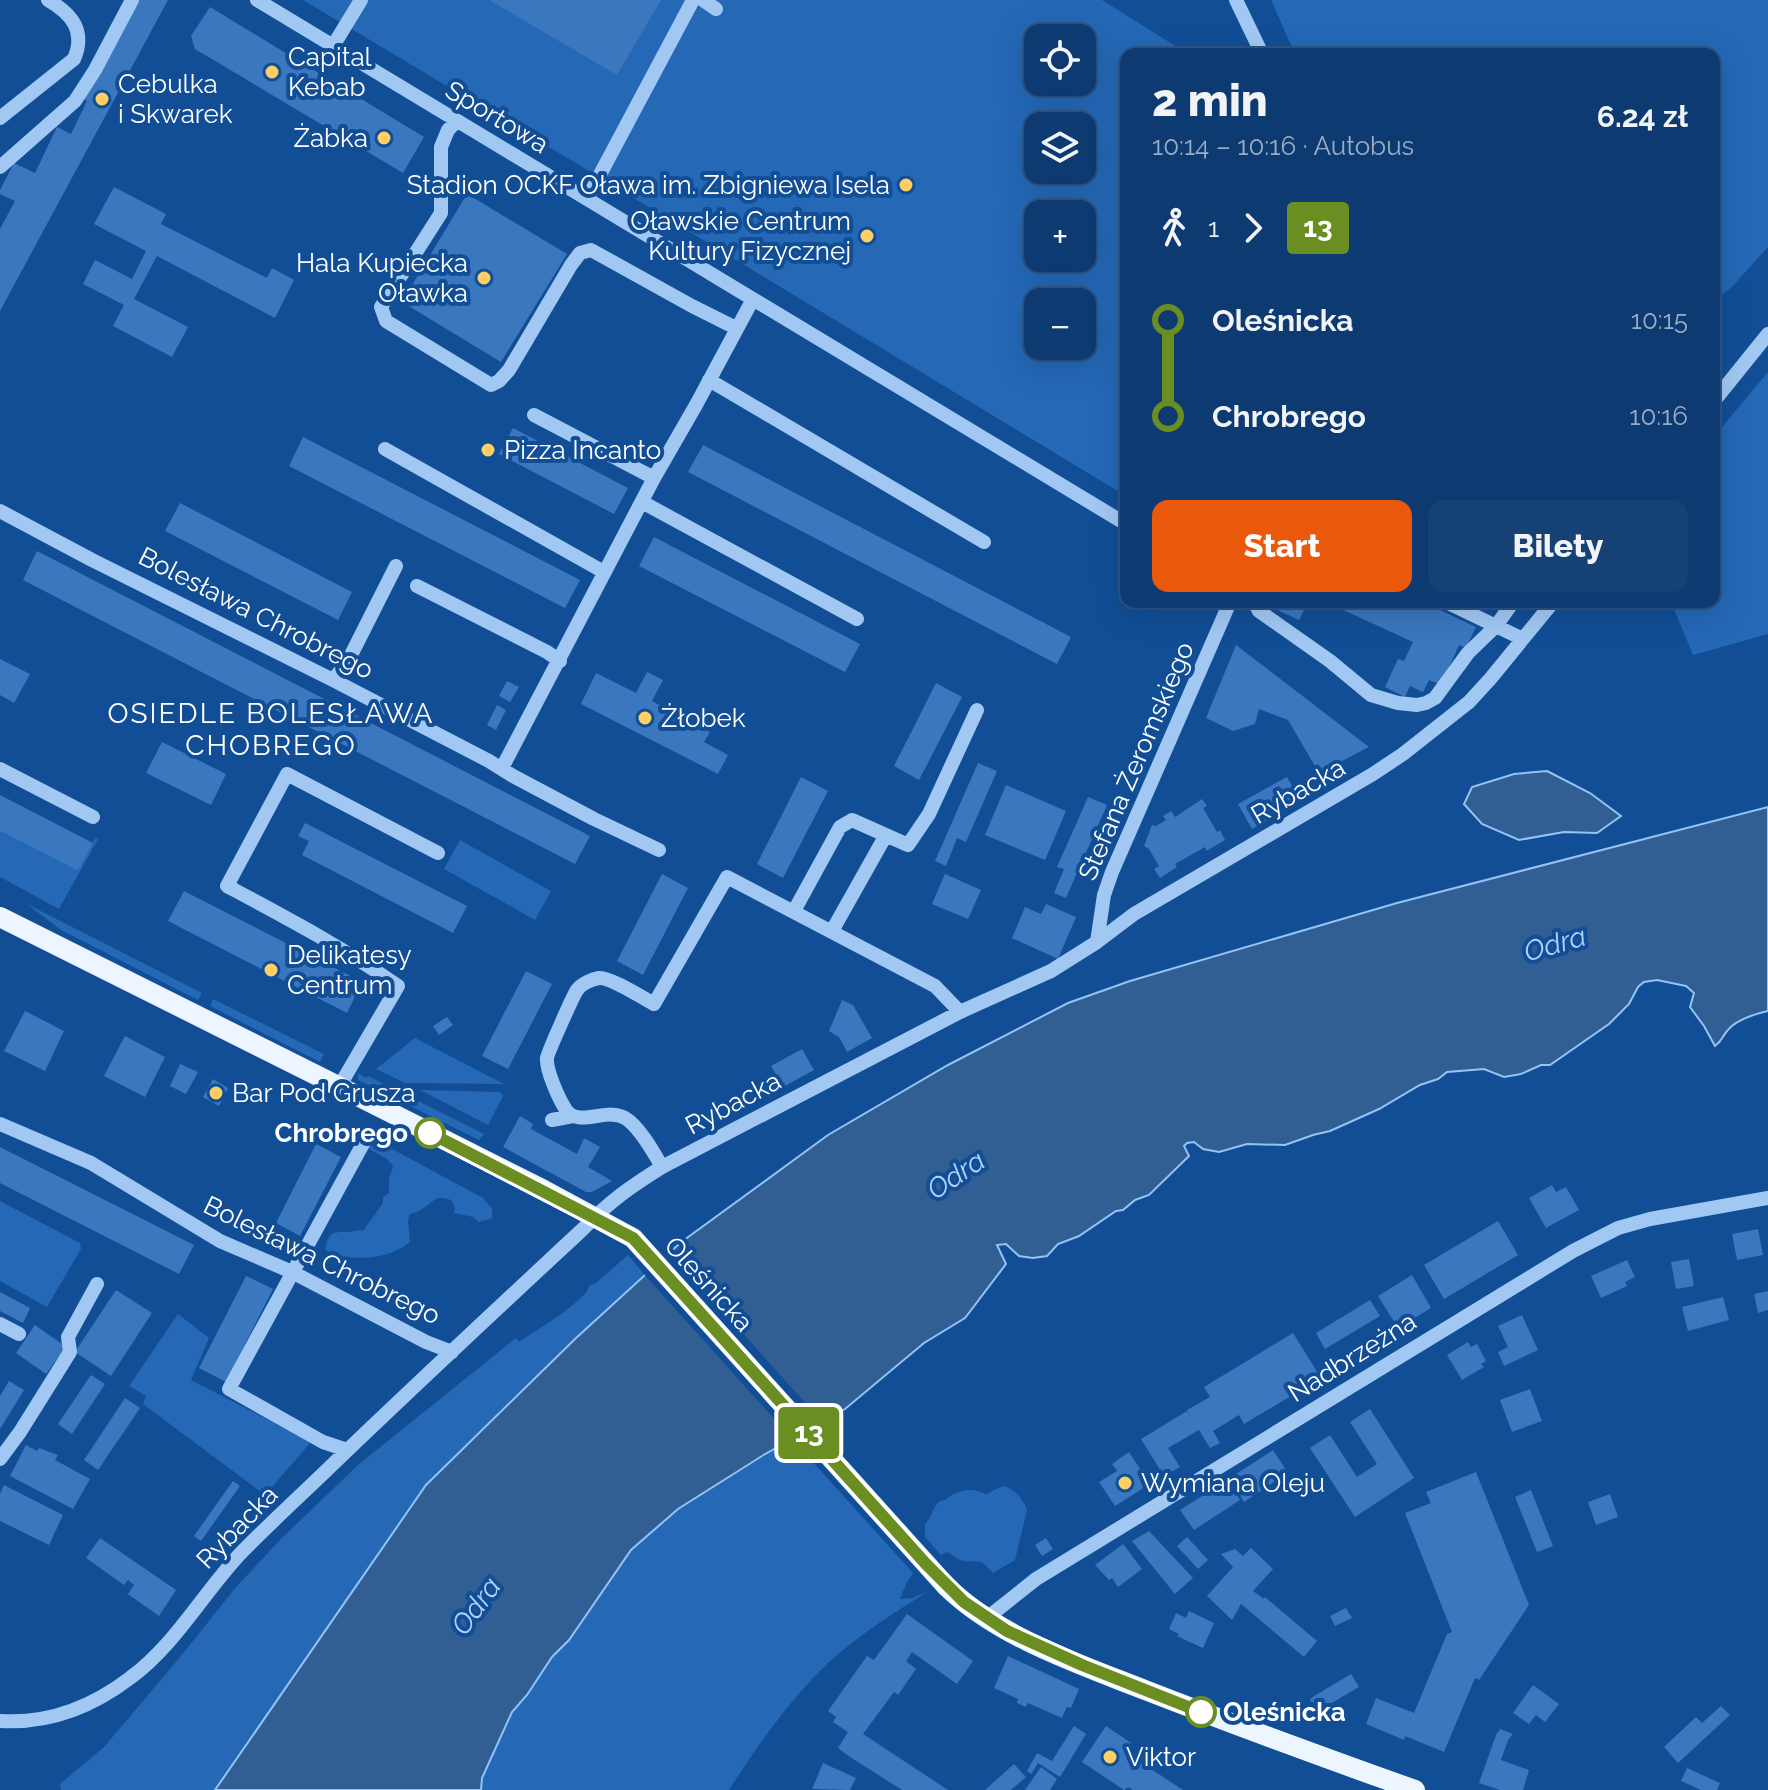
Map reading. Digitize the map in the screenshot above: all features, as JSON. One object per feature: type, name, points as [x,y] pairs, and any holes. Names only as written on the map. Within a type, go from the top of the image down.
[{"type":"main road","points":[[0,917],[594,1217]]},
{"type":"main road","name":"Oleśnicka","points":[[594,1217],[633,1238],[926,1564],[955,1594],[987,1618],[1007,1631],[1082,1665],[1415,1790]]},
{"type":"street","points":[[0,118],[74,59],[79,45],[72,19],[62,8],[48,0]]},
{"type":"street","points":[[0,167],[75,101],[132,0]]},
{"type":"street","name":"Sportowa","points":[[257,0],[1120,520]]},
{"type":"street","points":[[333,46],[361,0]]},
{"type":"street","points":[[587,199],[693,0]]},
{"type":"street","points":[[703,0],[716,9]]},
{"type":"street","points":[[1236,0],[1259,48]]},
{"type":"street","points":[[457,121],[448,130],[441,147],[441,213],[381,307],[386,321],[491,385],[509,370],[571,265],[580,253],[591,250],[736,328]]},
{"type":"street","points":[[502,768],[654,478],[753,299]]},
{"type":"street","points":[[1720,389],[1768,334]]},
{"type":"street","points":[[709,380],[984,542]]},
{"type":"street","points":[[534,415],[654,478]]},
{"type":"street","points":[[385,449],[604,572]]},
{"type":"street","points":[[642,502],[857,619]]},
{"type":"street","name":"Bolesława Chrobrego","points":[[0,511],[659,850]]},
{"type":"street","points":[[333,680],[348,661],[396,566]]},
{"type":"street","points":[[417,586],[560,661]]},
{"type":"street","name":"Stefana Żeromskiego","points":[[1097,942],[1104,895],[1112,872],[1227,608]]},
{"type":"street","points":[[1257,608],[1371,695],[1417,705],[1435,698],[1468,653],[1496,626],[1509,608]]},
{"type":"street","points":[[1458,608],[1523,639]]},
{"type":"street","name":"Rybacka","points":[[0,1721],[31,1721],[66,1714],[130,1679],[167,1643],[238,1557],[618,1195],[662,1167],[960,1012],[1051,971],[1134,914],[1336,797],[1403,754],[1469,702],[1548,608]]},
{"type":"street","points":[[794,911],[840,827],[852,820],[908,845],[929,814],[977,710]]},
{"type":"street","points":[[0,769],[93,817]]},
{"type":"street","points":[[339,1087],[398,986],[316,934],[227,886],[287,774],[438,853]]},
{"type":"street","points":[[832,931],[886,835]]},
{"type":"street","points":[[573,1116],[565,1108],[549,1073],[547,1059],[577,990],[593,980],[604,978],[654,1004],[727,877],[935,986],[960,1012]]},
{"type":"street","points":[[552,1120],[573,1116],[623,1117],[640,1134],[662,1167]]},
{"type":"street","name":"Bolesława Chrobrego","points":[[0,1124],[91,1163],[188,1216],[220,1241],[292,1272],[426,1342],[452,1352]]},
{"type":"street","points":[[347,1450],[323,1442],[229,1389],[364,1142]]},
{"type":"street","name":"Nadbrzeżna","points":[[987,1618],[1036,1579],[1573,1251],[1618,1228],[1650,1219],[1768,1198]]},
{"type":"street","points":[[0,1459],[70,1352],[68,1337],[97,1284]]},
{"type":"street","points":[[0,1324],[19,1334]]},
{"type":"shaded area","name":"Stadion OCKF Oława im. Zbigniewa Isela","points":[[303,0],[1102,0],[1178,48],[1120,48],[1120,492]]},
{"type":"shaded area","points":[[1271,0],[1768,0],[1768,247],[1720,296],[1720,48],[1292,48]]},
{"type":"shaded area","points":[[1768,372],[1768,634],[1693,655],[1673,608],[1720,608],[1722,427]]},
{"type":"shaded area","points":[[0,831],[78,871],[96,837],[98,839],[59,909],[0,877]]},
{"type":"shaded area","points":[[460,840],[551,891],[535,920],[444,869]]},
{"type":"shaded area","points":[[27,904],[202,993],[198,1000],[61,930]]},
{"type":"shaded area","points":[[213,999],[324,1054],[320,1062],[210,1006]]},
{"type":"shaded area","points":[[415,1038],[504,1084],[405,1083],[376,1069]]},
{"type":"shaded area","points":[[358,1073],[484,1134],[479,1140],[358,1080]]},
{"type":"shaded area","points":[[420,1090],[500,1092],[503,1096],[488,1125]]},
{"type":"shaded area","points":[[368,1136],[483,1198],[492,1209],[492,1218],[479,1222],[473,1217],[454,1213],[451,1200],[438,1198],[410,1214],[410,1242],[401,1248],[373,1257],[332,1257],[325,1249],[330,1236],[363,1231],[383,1203],[383,1197],[389,1193],[393,1166],[364,1146]]},
{"type":"shaded area","points":[[0,1201],[80,1243],[81,1249],[47,1307],[0,1281]]},
{"type":"shaded area","points":[[628,1255],[645,1275],[426,1485],[215,1790],[61,1790],[60,1784],[104,1747],[236,1587],[358,1465],[516,1338],[519,1342],[570,1308],[590,1285]]},
{"type":"shaded area","points":[[178,1314],[209,1338],[191,1380],[311,1442],[265,1495],[143,1404],[146,1396],[129,1386]]},
{"type":"shaded area","points":[[792,1439],[913,1573],[900,1599],[929,1591],[861,1636],[817,1674],[769,1731],[729,1790],[481,1790],[482,1778],[512,1712],[552,1657],[569,1640],[631,1550],[678,1509]]},
{"type":"shaded area","points":[[1003,1486],[1018,1495],[1027,1510],[1015,1560],[993,1573],[981,1562],[963,1561],[947,1552],[941,1555],[925,1537],[925,1524],[941,1501],[960,1491],[975,1490],[986,1494]]},
{"type":"water","points":[[1547,771],[1590,793],[1621,816],[1597,833],[1564,832],[1519,840],[1482,824],[1464,804],[1472,787],[1514,774]]},
{"type":"water","name":"Odra","points":[[1768,807],[1768,1011],[1735,1023],[1715,1046],[1690,1007],[1694,993],[1686,986],[1657,980],[1644,982],[1629,1004],[1609,1024],[1550,1065],[1504,1077],[1484,1069],[1447,1072],[1379,1109],[1330,1131],[1285,1145],[1247,1144],[1219,1152],[1203,1149],[1194,1142],[1187,1143],[1184,1146],[1189,1156],[1149,1195],[1116,1211],[1079,1236],[1058,1244],[1047,1256],[1019,1256],[1006,1244],[997,1245],[1006,1264],[965,1318],[924,1343],[845,1409],[678,1509],[631,1550],[569,1640],[552,1657],[512,1712],[482,1778],[481,1790],[215,1790],[426,1485],[575,1339],[680,1243],[828,1135],[948,1065],[1068,1003],[1130,981],[1397,903]]},
{"type":"pier","points":[[667,1249],[825,1425],[795,1442],[642,1272]]},
{"type":"building","points":[[138,0],[168,0],[0,311],[0,229],[15,201],[0,194],[0,190],[14,163],[35,173],[57,127],[71,134],[87,101],[84,99]]},
{"type":"building","points":[[489,0],[661,0],[617,75]]},
{"type":"building","points":[[210,7],[424,137],[403,173],[195,49],[191,36]]},
{"type":"building","points":[[114,187],[166,214],[161,224],[267,278],[272,268],[294,280],[275,318],[157,256],[134,299],[188,327],[172,357],[113,326],[124,305],[83,284],[95,260],[132,279],[146,251],[94,224]]},
{"type":"building","name":"Hala Kupiecka Oławka","points":[[467,194],[567,254],[501,362],[402,302]]},
{"type":"building","points":[[513,428],[628,488],[614,514],[499,454]]},
{"type":"building","points":[[303,437],[580,580],[565,608],[289,466]]},
{"type":"building","points":[[703,445],[1071,637],[1057,664],[688,472]]},
{"type":"building","points":[[180,503],[352,592],[338,620],[165,531]]},
{"type":"building","points":[[654,537],[860,644],[845,672],[639,566]]},
{"type":"building","points":[[37,551],[590,836],[575,864],[23,580]]},
{"type":"building","points":[[1273,608],[1305,608],[1299,620]]},
{"type":"building","points":[[1339,608],[1436,608],[1476,627],[1466,648],[1459,645],[1441,685],[1429,680],[1423,692],[1410,686],[1405,697],[1385,687],[1398,659],[1404,661],[1413,642]]},
{"type":"building","points":[[1236,645],[1369,747],[1319,773],[1288,720],[1259,709],[1255,724],[1233,731],[1206,718]]},
{"type":"building","points":[[0,659],[30,674],[14,703],[0,695]]},
{"type":"building","name":"Żłobek","points":[[647,672],[663,680],[652,701],[710,732],[704,742],[728,755],[718,774],[581,704],[596,673],[636,693]]},
{"type":"building","points":[[507,681],[519,687],[510,702],[499,696]]},
{"type":"building","points":[[936,683],[962,697],[919,780],[894,766]]},
{"type":"building","points":[[497,705],[506,710],[496,730],[487,725]]},
{"type":"building","points":[[162,742],[226,774],[211,805],[146,773]]},
{"type":"building","points":[[978,763],[997,771],[966,842],[957,838],[946,866],[935,861]]},
{"type":"building","points":[[801,777],[828,791],[783,878],[757,864]]},
{"type":"building","points":[[1287,777],[1301,801],[1252,829],[1238,804]]},
{"type":"building","points":[[1006,785],[1066,811],[1045,860],[985,835]]},
{"type":"building","points":[[0,795],[93,843],[78,871],[0,831]]},
{"type":"building","points":[[1088,797],[1107,805],[1066,898],[1054,893],[1064,869],[1057,867]]},
{"type":"building","points":[[1202,799],[1207,806],[1203,808],[1225,840],[1175,864],[1177,867],[1160,878],[1154,869],[1159,866],[1144,846],[1152,825],[1166,820],[1163,816],[1171,811],[1175,817]]},
{"type":"building","points":[[305,823],[467,906],[453,933],[302,855],[309,841],[298,836]]},
{"type":"building","points":[[662,874],[688,888],[643,975],[617,961]]},
{"type":"building","points":[[945,874],[981,890],[968,919],[932,904]]},
{"type":"building","points":[[184,891],[362,982],[347,1013],[168,921]]},
{"type":"building","points":[[1046,904],[1076,917],[1058,959],[1012,938],[1025,907],[1041,914]]},
{"type":"building","points":[[526,971],[552,984],[508,1069],[482,1056]]},
{"type":"building","points":[[842,1000],[853,1005],[872,1038],[847,1052],[839,1037],[829,1031]]},
{"type":"building","points":[[25,1011],[64,1031],[45,1071],[4,1051]]},
{"type":"building","points":[[447,1017],[453,1025],[439,1035],[433,1026]]},
{"type":"building","points":[[125,1036],[165,1057],[145,1097],[104,1076]]},
{"type":"building","points":[[802,1049],[814,1070],[783,1087],[771,1066]]},
{"type":"building","points":[[180,1064],[198,1072],[186,1094],[170,1086]]},
{"type":"building","name":"Bar Pod Grusza","points":[[213,1079],[228,1088],[219,1106],[203,1097]]},
{"type":"building","points":[[520,1116],[533,1124],[531,1129],[577,1154],[584,1138],[600,1147],[588,1167],[612,1181],[586,1192],[503,1147]]},
{"type":"building","points":[[316,1144],[341,1157],[300,1236],[276,1223]]},
{"type":"building","points":[[0,1147],[194,1245],[179,1274],[0,1183]]},
{"type":"building","points":[[1552,1185],[1556,1192],[1566,1187],[1579,1210],[1546,1228],[1529,1198]]},
{"type":"building","points":[[1498,1221],[1518,1255],[1444,1299],[1424,1265]]},
{"type":"building","points":[[1758,1229],[1763,1255],[1737,1260],[1732,1234]]},
{"type":"building","points":[[1689,1259],[1694,1286],[1676,1289],[1671,1262]]},
{"type":"building","points":[[1627,1260],[1635,1277],[1625,1282],[1627,1286],[1601,1298],[1591,1276]]},
{"type":"building","points":[[1412,1275],[1431,1308],[1398,1328],[1378,1296]]},
{"type":"building","points":[[246,1276],[273,1289],[226,1382],[199,1368]]},
{"type":"building","points":[[116,1290],[152,1313],[111,1376],[75,1352]]},
{"type":"building","points":[[1768,1291],[1768,1310],[1758,1313],[1754,1294]]},
{"type":"building","points":[[0,1292],[30,1308],[23,1323],[0,1311]]},
{"type":"building","points":[[1723,1297],[1729,1320],[1688,1331],[1682,1307]]},
{"type":"building","points":[[1370,1300],[1380,1316],[1325,1349],[1316,1333]]},
{"type":"building","points":[[1522,1315],[1538,1350],[1504,1366],[1498,1352],[1508,1347],[1498,1326]]},
{"type":"building","points":[[35,1325],[66,1347],[46,1374],[16,1353]]},
{"type":"building","points":[[1293,1333],[1321,1378],[1244,1424],[1239,1415],[1213,1431],[1220,1443],[1210,1448],[1199,1430],[1168,1448],[1180,1467],[1164,1476],[1141,1439],[1187,1411],[1193,1420],[1187,1410],[1210,1397],[1204,1387]]},
{"type":"building","points":[[1468,1342],[1471,1347],[1477,1344],[1486,1361],[1481,1364],[1484,1367],[1462,1380],[1447,1355]]},
{"type":"building","points":[[91,1375],[105,1384],[72,1434],[58,1424]]},
{"type":"building","points":[[9,1381],[24,1390],[0,1429],[0,1396]]},
{"type":"building","points":[[1530,1389],[1542,1421],[1512,1432],[1500,1400]]},
{"type":"building","points":[[125,1398],[140,1408],[98,1470],[84,1460]]},
{"type":"building","points":[[1370,1409],[1414,1478],[1355,1517],[1310,1448],[1330,1435],[1357,1477],[1377,1464],[1350,1422]]},
{"type":"building","points":[[26,1445],[37,1451],[39,1448],[58,1455],[55,1460],[90,1479],[73,1509],[10,1476]]},
{"type":"building","points":[[1273,1450],[1288,1473],[1244,1502],[1230,1478]]},
{"type":"building","name":"Wymiana Oleju","points":[[1129,1452],[1150,1484],[1115,1506],[1099,1482],[1117,1471],[1112,1464]]},
{"type":"building","points":[[1476,1472],[1529,1605],[1479,1680],[1475,1678],[1444,1752],[1366,1724],[1376,1698],[1414,1713],[1447,1634],[1452,1632],[1405,1513],[1431,1503],[1426,1492]]},
{"type":"building","points":[[1227,1480],[1240,1500],[1194,1530],[1180,1510]]},
{"type":"building","points":[[233,1481],[240,1486],[201,1541],[194,1536]]},
{"type":"building","points":[[4,1485],[63,1515],[49,1545],[0,1521],[0,1494]]},
{"type":"building","points":[[1531,1490],[1553,1546],[1537,1552],[1515,1497]]},
{"type":"building","points":[[1610,1494],[1618,1517],[1596,1525],[1588,1502]]},
{"type":"building","points":[[1149,1531],[1193,1578],[1175,1594],[1132,1541]]},
{"type":"building","points":[[1187,1537],[1208,1560],[1198,1569],[1177,1546]]},
{"type":"building","points":[[100,1538],[176,1590],[159,1616],[128,1594],[134,1585],[128,1580],[124,1585],[86,1558]]},
{"type":"building","points":[[1046,1538],[1053,1549],[1042,1556],[1035,1545]]},
{"type":"building","points":[[1123,1544],[1142,1569],[1118,1587],[1095,1565]]},
{"type":"building","points":[[1251,1548],[1273,1569],[1253,1591],[1265,1597],[1317,1641],[1304,1657],[1241,1604],[1232,1620],[1207,1596],[1233,1567],[1221,1554],[1235,1549],[1243,1556]]},
{"type":"building","points":[[1346,1608],[1352,1618],[1335,1626],[1330,1616]]},
{"type":"building","points":[[1189,1611],[1214,1623],[1203,1648],[1169,1629],[1176,1613],[1186,1618]]},
{"type":"building","points":[[907,1614],[973,1661],[957,1684],[912,1652],[906,1661],[916,1669],[898,1695],[894,1692],[863,1734],[948,1790],[902,1790],[850,1757],[838,1748],[848,1732],[833,1722],[836,1717],[828,1711],[867,1656],[874,1660]]},
{"type":"building","points":[[1008,1656],[1079,1689],[1071,1708],[1067,1707],[1062,1718],[1028,1703],[1026,1707],[1017,1703],[1018,1699],[994,1688]]},
{"type":"building","points":[[1351,1674],[1359,1687],[1325,1707],[1310,1701],[1311,1698]]},
{"type":"building","points":[[1533,1685],[1559,1704],[1545,1722],[1536,1715],[1529,1724],[1513,1713]]},
{"type":"building","points":[[1721,1706],[1730,1715],[1678,1763],[1664,1747],[1696,1717],[1702,1723]]},
{"type":"building","points":[[1074,1726],[1086,1734],[1060,1777],[1038,1763],[1031,1774],[1027,1771],[1037,1753],[1052,1761]]},
{"type":"building","name":"Viktor","points":[[1106,1726],[1131,1743],[1125,1752],[1183,1790],[1133,1790],[1128,1787],[1124,1790],[1082,1762]]},
{"type":"building","points":[[1500,1729],[1513,1734],[1501,1760],[1529,1770],[1523,1790],[1500,1790],[1479,1783]]},
{"type":"building","points":[[823,1763],[856,1778],[850,1790],[812,1789]]},
{"type":"building","points":[[1014,1764],[1026,1777],[1011,1790],[985,1790]]},
{"type":"building","points":[[1041,1767],[1057,1779],[1050,1790],[1025,1790]]},
{"type":"building","points":[[1687,1768],[1720,1783],[1717,1790],[1701,1790],[1681,1781]]},
{"type":"bus line","name":"13","points":[[430,1133],[633,1238],[926,1564],[975,1611],[1007,1631],[1082,1665],[1201,1712]]},
{"type":"place","name":"Capital Kebab","points":[[272,72]]},
{"type":"place","name":"Cebulka i Skwarek","points":[[102,99]]},
{"type":"place","name":"Żabka","points":[[384,138]]},
{"type":"place","name":"Stadion OCKF Oława im. Zbigniewa Isela","points":[[906,185]]},
{"type":"place","name":"Oławskie Centrum Kultury Fizycznej","points":[[867,236]]},
{"type":"place","name":"Hala Kupiecka Oławka","points":[[484,278]]},
{"type":"place","name":"Pizza Incanto","points":[[488,450]]},
{"type":"place","name":"Żłobek","points":[[645,718]]},
{"type":"place","name":"Delikatesy Centrum","points":[[271,970]]},
{"type":"place","name":"Bar Pod Grusza","points":[[216,1093]]},
{"type":"place","name":"Chrobrego","points":[[430,1133]]},
{"type":"place","name":"Wymiana Oleju","points":[[1125,1483]]},
{"type":"place","name":"Oleśnicka","points":[[1201,1712]]},
{"type":"place","name":"Viktor","points":[[1110,1757]]},
{"type":"district","name":"OSIEDLE BOLESŁAWA CHOBREGO","points":[[271,729]]}]
